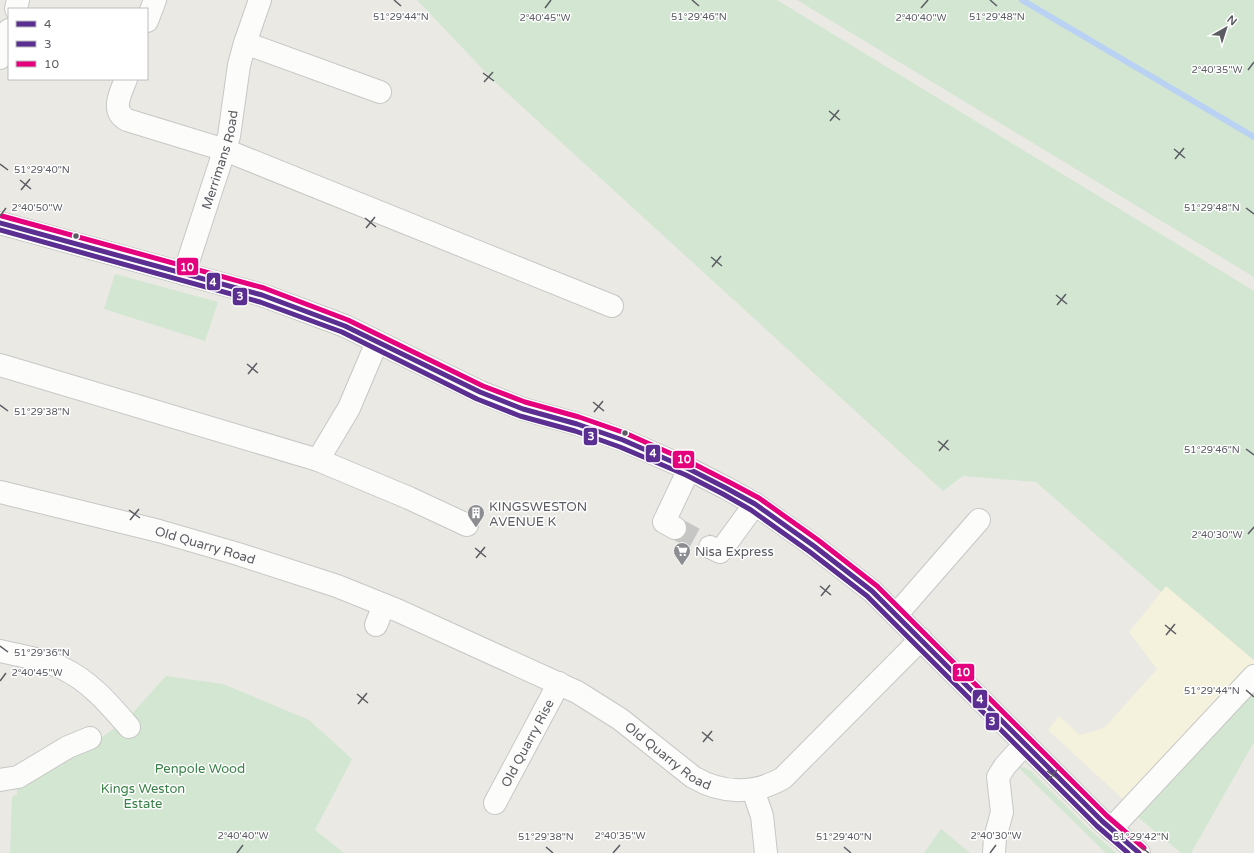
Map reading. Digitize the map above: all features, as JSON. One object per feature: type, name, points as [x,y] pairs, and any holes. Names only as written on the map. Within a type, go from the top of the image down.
[{"type":"street","points":[[148,18],[155,0]]},
{"type":"street","name":"Merrimans Road","points":[[184,274],[232,125],[239,65],[260,0]]},
{"type":"street","points":[[0,58],[8,33]]},
{"type":"street","points":[[245,43],[381,92]]},
{"type":"street","points":[[126,80],[118,106],[119,113],[123,119],[225,150],[612,306]]},
{"type":"street","points":[[0,223],[262,295],[345,326],[480,392],[523,409],[577,424],[623,440],[689,469],[755,504],[814,546],[872,591],[1110,829],[1140,853]]},
{"type":"street","points":[[318,460],[349,408],[377,342]]},
{"type":"street","points":[[0,365],[318,460],[409,498],[467,525]]},
{"type":"street","points":[[675,528],[664,522],[689,469]]},
{"type":"street","name":"Old Quarry Road","points":[[0,492],[159,531],[238,554],[337,586],[384,605],[559,683],[597,704],[620,719],[703,783],[727,790],[753,790],[774,783],[791,771],[921,639]]},
{"type":"street","points":[[710,547],[720,552],[755,504]]},
{"type":"street","points":[[896,615],[979,520]]},
{"type":"street","points":[[376,625],[384,605]]},
{"type":"street","points":[[0,651],[51,664],[73,674],[88,684],[130,727]]},
{"type":"street","points":[[1110,829],[1254,676]]},
{"type":"street","name":"Old Quarry Rise","points":[[495,803],[559,683]]},
{"type":"street","points":[[0,780],[18,777],[68,747],[90,738]]},
{"type":"street","points":[[994,853],[995,838],[1002,812],[998,777],[1004,766],[1025,744]]},
{"type":"street","points":[[753,790],[762,816],[766,853]]},
{"type":"shaded area","points":[[1166,586],[1254,660],[1254,665],[1128,804],[1048,730],[1059,716],[1080,735],[1104,728],[1157,669],[1129,632]]},
{"type":"green space","points":[[417,0],[777,0],[1254,291],[1254,660],[1166,586],[1161,592],[1036,482],[963,476],[943,491],[494,81]]},
{"type":"green space","points":[[797,0],[1254,0],[1254,277]]},
{"type":"green space","points":[[115,274],[218,302],[205,341],[104,309]]},
{"type":"green space","name":"Penpole Wood","points":[[166,676],[223,684],[309,720],[352,759],[315,830],[344,853],[10,853],[12,797],[17,794],[17,788],[78,755],[128,718]]},
{"type":"green space","points":[[1254,686],[1254,742],[1191,853],[1181,853],[1133,813]]},
{"type":"green space","points":[[1019,766],[1030,770],[1086,826],[1116,853],[1106,853],[1019,768]]},
{"type":"green space","points":[[941,829],[970,853],[924,853]]},
{"type":"waterway","points":[[1022,0],[1254,137]]},
{"type":"tunnel","points":[[675,528],[710,547]]},
{"type":"transit line","name":"10","points":[[2,216],[264,288],[348,320],[483,386],[525,402],[579,417],[625,433],[692,463],[759,498],[818,540],[877,586],[1107,816],[1144,848]]},
{"type":"transit line","name":"4","points":[[0,223],[262,295],[345,326],[480,392],[523,409],[577,424],[623,440],[689,469],[755,504],[814,546],[872,591],[1102,821],[1139,853]]},
{"type":"transit line","name":"3","points":[[0,230],[260,302],[342,332],[477,399],[520,416],[575,431],[620,447],[686,475],[723,494],[751,510],[810,552],[867,596],[1097,826],[1128,853]]},
{"type":"place","name":"KINGSWESTON AVENUE K","points":[[476,528]]},
{"type":"place","name":"Nisa Express","points":[[682,566]]},
{"type":"park label","name":"Kings Weston Estate","points":[[143,796]]}]
